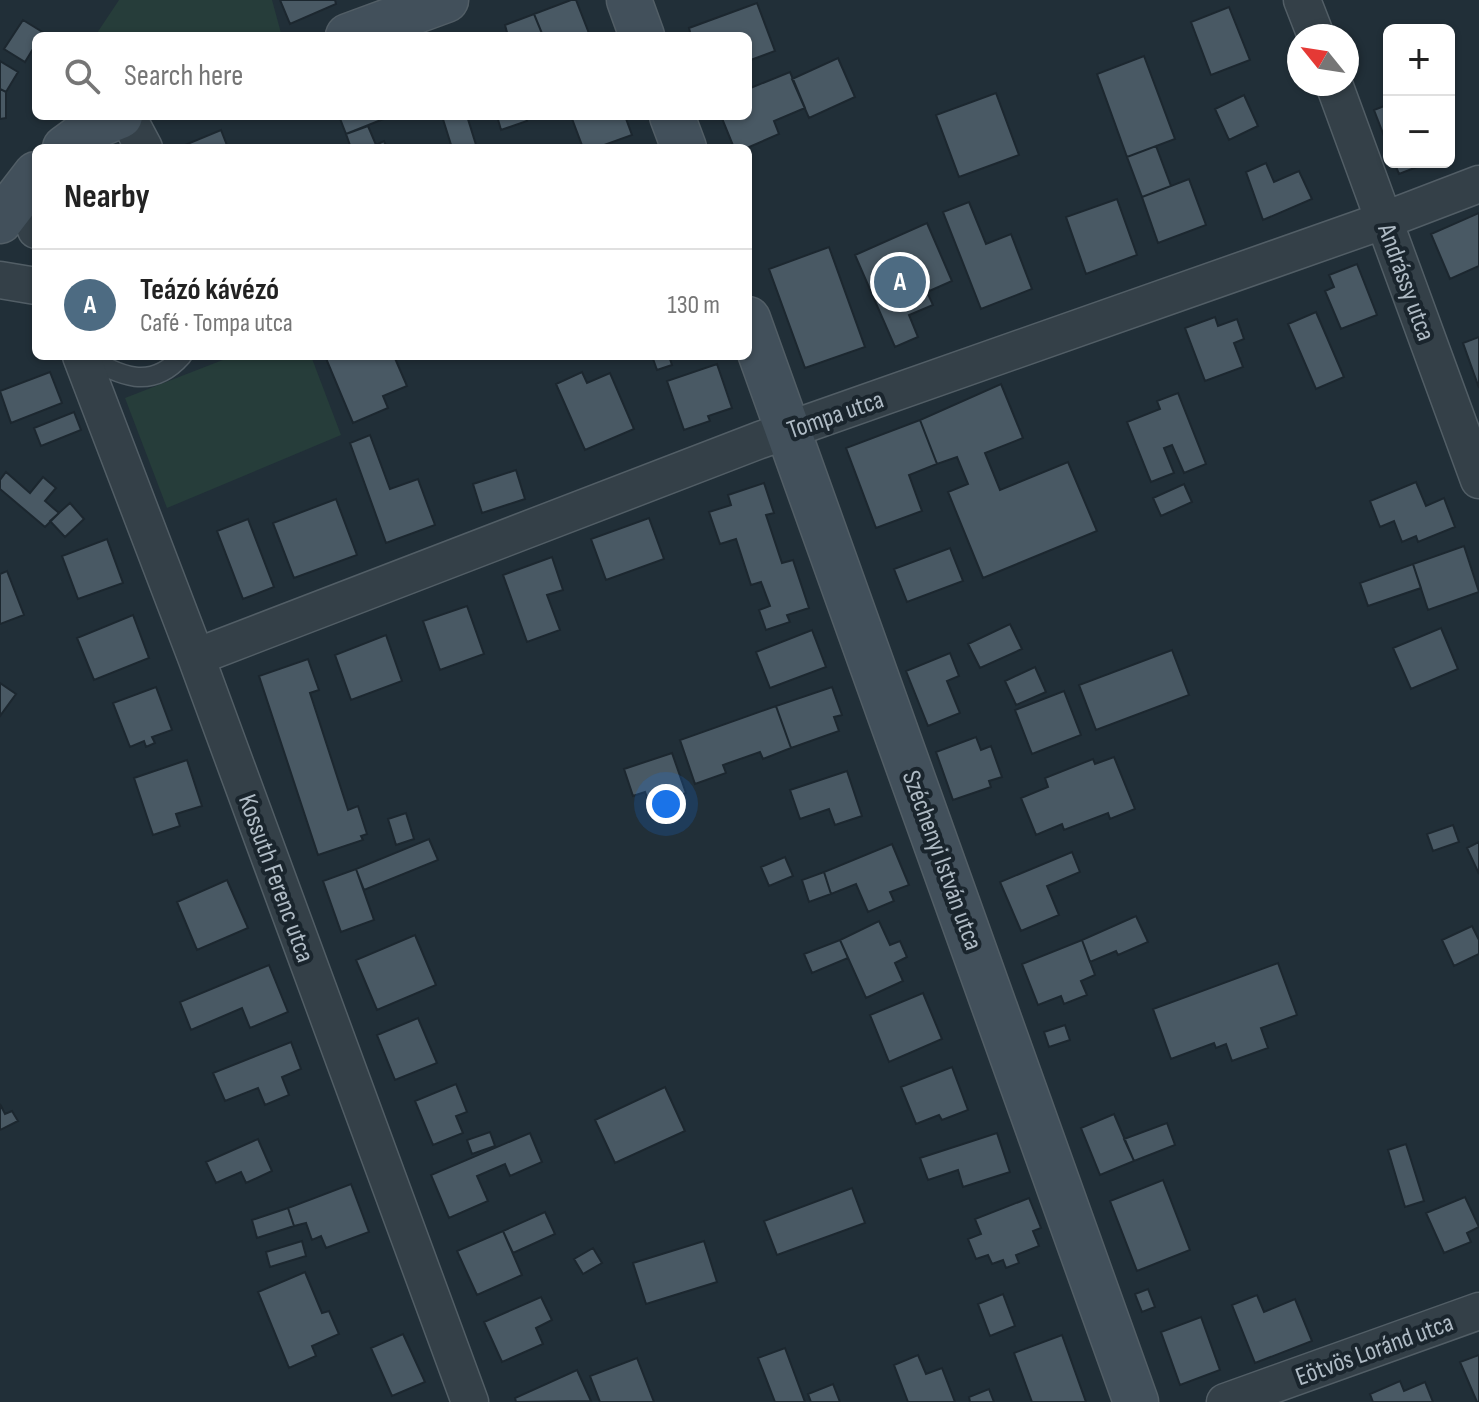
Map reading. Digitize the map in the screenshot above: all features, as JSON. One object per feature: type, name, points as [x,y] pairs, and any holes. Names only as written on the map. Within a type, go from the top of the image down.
[{"type":"street","points":[[359,32],[446,0]]},
{"type":"street","points":[[629,0],[641,32]]},
{"type":"street","points":[[1302,0],[1311,24]]},
{"type":"street","name":"Andrássy utca","points":[[1338,96],[1479,480]]},
{"type":"street","points":[[72,144],[95,126],[110,120]]},
{"type":"street","points":[[129,120],[142,144]]},
{"type":"street","points":[[674,120],[682,144]]},
{"type":"street","points":[[0,221],[32,182]]},
{"type":"street","name":"Tompa utca","points":[[196,657],[789,430],[1479,184]]},
{"type":"street","points":[[0,280],[32,285]]},
{"type":"street","name":"Széchenyi István utca","points":[[752,330],[1136,1402]]},
{"type":"street","name":"Kossuth Ferenc utca","points":[[85,360],[470,1402]]},
{"type":"street","name":"Eötvös Loránd utca","points":[[1225,1402],[1479,1311]]},
{"type":"lane","points":[[91,360],[119,375],[143,379],[172,367],[178,360]]},
{"type":"green space","points":[[119,0],[272,0],[281,32],[98,32]]},
{"type":"green space","points":[[223,360],[313,360],[341,435],[167,508],[125,398]]},
{"type":"building","points":[[280,0],[335,0],[336,4],[290,24]]},
{"type":"building","points":[[576,0],[588,32],[541,32],[534,14]]},
{"type":"building","points":[[757,3],[775,51],[752,60],[752,32],[690,32],[689,28]]},
{"type":"building","points":[[1229,7],[1250,60],[1211,75],[1191,22]]},
{"type":"building","points":[[534,14],[541,32],[507,32],[505,25]]},
{"type":"building","points":[[23,20],[42,32],[32,32],[32,51],[25,62],[4,49]]},
{"type":"building","points":[[1144,56],[1175,139],[1127,157],[1097,74]]},
{"type":"building","points":[[838,58],[855,97],[809,118],[792,79]]},
{"type":"building","points":[[0,61],[18,72],[6,92],[0,89]]},
{"type":"building","points":[[790,72],[805,108],[774,121],[779,134],[752,146],[732,144],[723,120],[752,120],[752,87]]},
{"type":"building","points":[[0,89],[6,92],[6,118],[0,119]]},
{"type":"building","points":[[996,93],[1019,155],[959,177],[936,115]]},
{"type":"building","points":[[1244,95],[1258,126],[1229,140],[1215,109]]},
{"type":"building","points":[[1383,106],[1383,133],[1374,110]]},
{"type":"building","points":[[341,120],[381,120],[346,134]]},
{"type":"building","points":[[443,120],[468,120],[476,144],[451,144]]},
{"type":"building","points":[[498,120],[527,121],[501,130]]},
{"type":"building","points":[[572,120],[626,120],[632,135],[607,144],[582,144]]},
{"type":"building","points":[[368,126],[376,144],[350,144],[346,134]]},
{"type":"building","points":[[221,130],[226,144],[187,144]]},
{"type":"building","points":[[1156,146],[1171,186],[1142,197],[1127,157]]},
{"type":"building","points":[[1266,163],[1274,182],[1299,171],[1312,199],[1263,220],[1246,172]]},
{"type":"building","points":[[1396,168],[1414,168],[1399,174]]},
{"type":"building","points":[[1189,179],[1206,225],[1158,243],[1142,197]]},
{"type":"building","points":[[1117,199],[1137,255],[1086,274],[1066,217]]},
{"type":"building","points":[[969,202],[986,244],[1011,234],[1032,289],[981,309],[943,212]]},
{"type":"building","points":[[1479,213],[1479,266],[1450,279],[1431,234]]},
{"type":"building","points":[[927,223],[952,281],[927,292],[933,305],[909,315],[918,337],[895,347],[855,255]]},
{"type":"building","points":[[829,247],[865,347],[805,368],[769,269]]},
{"type":"building","points":[[1357,264],[1377,315],[1341,329],[1325,291],[1334,287],[1329,275]]},
{"type":"building","points":[[1316,312],[1344,377],[1316,389],[1288,324]]},
{"type":"building","points":[[1215,317],[1218,326],[1237,319],[1244,339],[1234,343],[1243,367],[1205,381],[1185,328]]},
{"type":"building","points":[[1479,337],[1479,388],[1463,343]]},
{"type":"building","points":[[327,360],[396,360],[407,386],[383,396],[388,408],[353,423]]},
{"type":"building","points":[[653,360],[670,360],[672,365],[657,370]]},
{"type":"building","points":[[717,364],[732,408],[708,416],[710,421],[684,430],[667,381]]},
{"type":"building","points":[[50,372],[62,403],[11,423],[0,391]]},
{"type":"building","points":[[582,372],[587,383],[610,373],[634,429],[585,450],[556,384]]},
{"type":"building","points":[[1001,384],[1023,438],[985,453],[1000,490],[1068,462],[1097,531],[983,578],[948,492],[968,484],[957,457],[937,464],[920,420]]},
{"type":"building","points":[[1178,393],[1206,464],[1184,473],[1172,445],[1164,448],[1174,473],[1151,482],[1127,422],[1160,409],[1157,401]]},
{"type":"building","points":[[74,412],[81,430],[41,446],[34,428]]},
{"type":"building","points":[[920,420],[937,464],[909,475],[922,511],[876,528],[846,448]]},
{"type":"building","points":[[370,435],[390,489],[418,479],[435,525],[386,543],[350,443]]},
{"type":"building","points":[[516,470],[525,499],[482,513],[473,484]]},
{"type":"building","points":[[6,472],[30,493],[43,477],[56,488],[45,501],[59,513],[45,527],[0,489],[0,480]]},
{"type":"building","points":[[1416,482],[1426,506],[1444,498],[1455,527],[1418,542],[1416,536],[1402,542],[1394,521],[1380,527],[1370,501]]},
{"type":"building","points":[[764,483],[774,513],[766,515],[782,563],[793,560],[809,608],[787,615],[790,622],[766,630],[759,610],[770,606],[761,582],[751,585],[736,539],[720,544],[709,512],[731,505],[728,495]]},
{"type":"building","points":[[1184,484],[1192,502],[1161,516],[1153,498]]},
{"type":"building","points":[[336,499],[357,555],[294,578],[273,523]]},
{"type":"building","points":[[70,503],[84,519],[65,537],[50,521]]},
{"type":"building","points":[[649,518],[664,559],[606,580],[591,539]]},
{"type":"building","points":[[248,519],[274,587],[243,599],[217,531]]},
{"type":"building","points":[[107,539],[123,583],[78,599],[62,556]]},
{"type":"building","points":[[1464,546],[1479,592],[1428,610],[1413,564]]},
{"type":"building","points":[[950,548],[963,581],[907,602],[894,569]]},
{"type":"building","points":[[552,557],[563,590],[547,595],[560,630],[527,642],[503,575]]},
{"type":"building","points":[[1413,564],[1421,588],[1368,606],[1360,583]]},
{"type":"building","points":[[7,571],[24,615],[0,624],[0,574]]},
{"type":"building","points":[[467,606],[484,654],[440,670],[423,621]]},
{"type":"building","points":[[133,615],[149,658],[94,680],[77,638]]},
{"type":"building","points":[[1010,624],[1022,649],[980,668],[968,644]]},
{"type":"building","points":[[1441,628],[1458,669],[1411,689],[1393,648]]},
{"type":"building","points":[[812,630],[826,667],[770,688],[756,652]]},
{"type":"building","points":[[386,635],[402,681],[351,700],[335,655]]},
{"type":"building","points":[[1172,650],[1189,695],[1096,730],[1079,685]]},
{"type":"building","points":[[950,653],[959,676],[947,681],[960,713],[928,726],[906,671]]},
{"type":"building","points":[[308,659],[319,690],[310,693],[348,810],[358,806],[367,834],[361,836],[363,840],[318,855],[259,676]]},
{"type":"building","points":[[1035,667],[1046,692],[1016,705],[1005,681]]},
{"type":"building","points":[[0,683],[16,694],[0,716]]},
{"type":"building","points":[[156,687],[172,730],[152,737],[155,743],[146,747],[144,741],[130,747],[113,703]]},
{"type":"building","points":[[832,687],[842,715],[834,717],[839,731],[791,748],[776,706]]},
{"type":"building","points":[[1064,691],[1081,735],[1032,754],[1015,710]]},
{"type":"building","points":[[776,706],[791,748],[763,759],[760,752],[723,765],[726,773],[695,784],[680,740]]},
{"type":"building","points":[[976,737],[981,750],[991,746],[1002,777],[989,781],[991,787],[953,800],[936,752]]},
{"type":"building","points":[[672,753],[686,793],[650,805],[645,792],[633,796],[624,769]]},
{"type":"building","points":[[1114,757],[1135,809],[1110,819],[1108,813],[1064,830],[1062,824],[1036,835],[1021,798],[1048,787],[1045,778],[1093,759],[1095,764]]},
{"type":"building","points":[[187,760],[202,806],[176,814],[180,826],[153,835],[134,778]]},
{"type":"building","points":[[847,771],[862,816],[835,825],[829,809],[800,819],[790,790]]},
{"type":"building","points":[[406,813],[414,839],[396,845],[388,819]]},
{"type":"building","points":[[1453,825],[1459,842],[1433,851],[1427,834]]},
{"type":"building","points":[[429,839],[438,860],[364,890],[356,869]]},
{"type":"building","points":[[1479,842],[1479,874],[1467,848]]},
{"type":"building","points":[[892,844],[909,885],[890,892],[894,901],[868,912],[856,884],[831,894],[824,872]]},
{"type":"building","points":[[1072,852],[1080,872],[1047,886],[1059,915],[1021,931],[1000,882]]},
{"type":"building","points":[[785,857],[793,876],[769,886],[761,867]]},
{"type":"building","points":[[356,869],[374,920],[341,932],[323,881]]},
{"type":"building","points":[[824,872],[831,894],[809,902],[802,880]]},
{"type":"building","points":[[227,880],[248,928],[197,950],[177,902]]},
{"type":"building","points":[[1136,916],[1148,942],[1118,955],[1116,951],[1090,962],[1082,940]]},
{"type":"building","points":[[879,921],[890,945],[900,941],[907,957],[895,963],[903,981],[866,998],[840,940]]},
{"type":"building","points":[[1472,926],[1479,940],[1479,954],[1454,966],[1442,940]]},
{"type":"building","points":[[415,935],[436,985],[377,1010],[356,960]]},
{"type":"building","points":[[840,940],[848,958],[812,973],[804,954]]},
{"type":"building","points":[[1082,940],[1095,975],[1081,981],[1087,995],[1064,1004],[1061,996],[1038,1005],[1022,964]]},
{"type":"building","points":[[1278,963],[1297,1015],[1261,1028],[1268,1048],[1232,1061],[1226,1044],[1216,1048],[1214,1043],[1171,1059],[1153,1009]]},
{"type":"building","points":[[269,965],[288,1012],[250,1028],[242,1008],[191,1030],[180,1002]]},
{"type":"building","points":[[923,993],[942,1039],[889,1062],[870,1015]]},
{"type":"building","points":[[418,1018],[437,1063],[395,1080],[377,1035]]},
{"type":"building","points":[[1065,1025],[1070,1040],[1049,1047],[1044,1032]]},
{"type":"building","points":[[291,1042],[301,1069],[282,1077],[289,1095],[265,1105],[258,1088],[225,1101],[213,1073]]},
{"type":"building","points":[[952,1067],[968,1110],[942,1120],[939,1115],[916,1124],[901,1087]]},
{"type":"building","points":[[456,1084],[467,1112],[456,1116],[463,1133],[433,1145],[415,1101]]},
{"type":"building","points":[[665,1087],[685,1131],[615,1163],[595,1120]]},
{"type":"building","points":[[0,1104],[5,1114],[12,1111],[18,1121],[0,1130]]},
{"type":"building","points":[[1114,1114],[1134,1161],[1100,1175],[1081,1128]]},
{"type":"building","points":[[1167,1123],[1175,1145],[1134,1161],[1124,1139]]},
{"type":"building","points":[[490,1132],[495,1146],[472,1154],[467,1140]]},
{"type":"building","points":[[530,1133],[542,1162],[510,1176],[505,1164],[477,1176],[488,1201],[449,1218],[431,1175]]},
{"type":"building","points":[[997,1133],[1010,1172],[963,1187],[958,1170],[928,1180],[920,1158]]},
{"type":"building","points":[[258,1139],[272,1171],[246,1183],[241,1172],[216,1183],[206,1162]]},
{"type":"building","points":[[1406,1144],[1424,1201],[1405,1207],[1388,1150]]},
{"type":"building","points":[[1163,1180],[1190,1250],[1137,1271],[1110,1201]]},
{"type":"building","points":[[351,1184],[369,1232],[326,1248],[321,1236],[312,1240],[306,1223],[294,1226],[288,1208]]},
{"type":"building","points":[[852,1188],[865,1223],[777,1255],[764,1221]]},
{"type":"building","points":[[1465,1197],[1479,1227],[1467,1233],[1471,1242],[1444,1253],[1426,1213]]},
{"type":"building","points":[[1029,1198],[1041,1228],[1033,1231],[1039,1246],[1016,1255],[1019,1263],[1006,1268],[1003,1260],[992,1264],[988,1255],[976,1259],[968,1239],[981,1234],[975,1219]]},
{"type":"building","points":[[288,1208],[294,1226],[257,1238],[252,1220]]},
{"type":"building","points":[[545,1212],[555,1234],[513,1253],[503,1231]]},
{"type":"building","points":[[503,1231],[522,1275],[477,1295],[457,1251]]},
{"type":"building","points":[[302,1241],[306,1256],[270,1267],[266,1252]]},
{"type":"building","points":[[704,1241],[717,1282],[646,1304],[633,1263]]},
{"type":"building","points":[[593,1248],[602,1263],[583,1274],[574,1259]]},
{"type":"building","points":[[305,1272],[322,1313],[329,1311],[339,1334],[312,1346],[316,1356],[289,1368],[258,1292]]},
{"type":"building","points":[[1148,1289],[1155,1307],[1142,1312],[1135,1294]]},
{"type":"building","points":[[1003,1294],[1015,1326],[990,1336],[978,1304]]},
{"type":"building","points":[[1257,1295],[1264,1312],[1295,1299],[1312,1341],[1255,1363],[1232,1305]]},
{"type":"building","points":[[541,1297],[552,1320],[536,1328],[543,1344],[502,1362],[484,1322]]},
{"type":"building","points":[[1201,1317],[1220,1370],[1180,1385],[1161,1332]]},
{"type":"building","points":[[403,1334],[425,1382],[392,1396],[371,1348]]},
{"type":"building","points":[[1062,1335],[1086,1402],[1032,1402],[1014,1353]]},
{"type":"building","points":[[785,1348],[805,1402],[775,1402],[758,1358]]},
{"type":"building","points":[[918,1355],[926,1374],[942,1368],[955,1402],[908,1402],[894,1365]]},
{"type":"building","points":[[1479,1355],[1479,1402],[1477,1402],[1460,1362]]},
{"type":"building","points":[[637,1358],[654,1402],[600,1402],[590,1376]]},
{"type":"building","points":[[577,1370],[591,1401],[516,1402],[515,1398]]},
{"type":"building","points":[[1400,1381],[1404,1391],[1425,1382],[1433,1402],[1373,1402],[1370,1394]]},
{"type":"building","points":[[833,1384],[840,1402],[811,1402],[808,1394]]},
{"type":"building","points":[[989,1389],[994,1402],[970,1402],[969,1397]]},
{"type":"place","name":"Teázó kávézó","points":[[900,282]]}]
